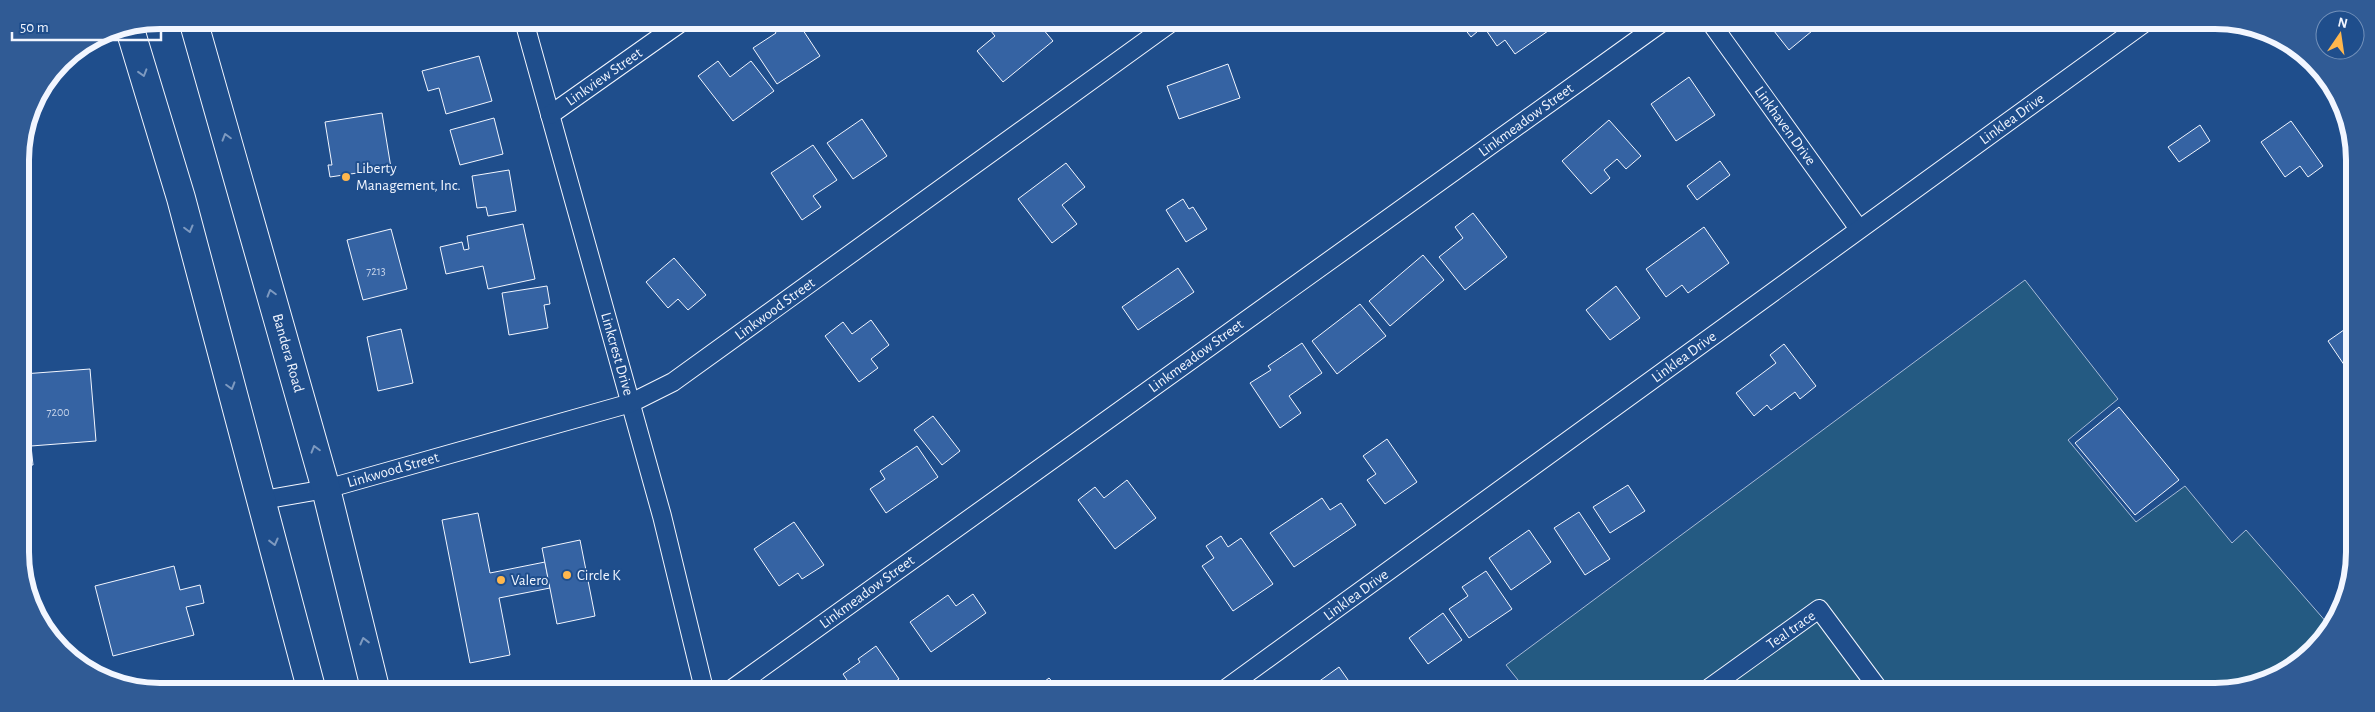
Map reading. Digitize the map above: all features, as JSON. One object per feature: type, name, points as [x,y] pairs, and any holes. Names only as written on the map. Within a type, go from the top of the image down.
[{"type":"main road","name":"Bandera Road","points":[[196,29],[326,489],[374,683]]},
{"type":"main road","points":[[131,32],[181,198],[263,500],[310,683]]},
{"type":"street","name":"Linkcrest Drive","points":[[526,29],[662,516],[703,683]]},
{"type":"street","name":"Linkview Street","points":[[550,115],[672,29]]},
{"type":"street","name":"Linkwood Street","points":[[263,500],[326,489],[631,403],[673,382],[1162,29]]},
{"type":"street","name":"Linkmeadow Street","points":[[740,683],[1653,29]]},
{"type":"street","name":"Linkhaven Drive","points":[[1715,29],[1860,230]]},
{"type":"street","name":"Linklea Drive","points":[[1234,683],[2136,29]]},
{"type":"street","name":"Teal trace","points":[[1716,683],[1819,609],[1874,683]]},
{"type":"shaded area","points":[[2025,280],[2118,399],[2068,440],[2136,522],[2185,486],[2232,543],[2246,530],[2326,622],[2302,651],[2273,670],[2241,681],[2224,683],[1520,683],[1506,665]]},
{"type":"shaded area","points":[[30,569],[38,599],[31,578]]},
{"type":"building","points":[[774,29],[802,29],[820,56],[777,84],[753,48],[776,33]]},
{"type":"building","points":[[1043,29],[1053,41],[1003,82],[977,51],[995,36],[990,30]]},
{"type":"building","points":[[1465,29],[1480,29],[1471,37]]},
{"type":"building","points":[[1551,29],[1515,54],[1505,40],[1497,46],[1486,30]]},
{"type":"building","points":[[1777,29],[1811,29],[1812,31],[1789,50],[1774,31]]},
{"type":"building","points":[[479,56],[492,101],[446,114],[439,88],[428,91],[422,71]]},
{"type":"building","points":[[718,61],[730,77],[751,61],[774,91],[733,121],[698,76]]},
{"type":"building","points":[[1228,64],[1240,98],[1179,119],[1167,86]]},
{"type":"building","points":[[1689,77],[1715,115],[1676,141],[1651,104]]},
{"type":"building","points":[[382,113],[391,168],[330,177],[328,165],[332,165],[325,122]]},
{"type":"building","points":[[494,118],[503,154],[460,165],[450,130]]},
{"type":"building","points":[[862,119],[887,156],[853,179],[827,143]]},
{"type":"building","points":[[1609,120],[1641,156],[1626,169],[1617,159],[1604,170],[1610,178],[1591,194],[1562,161]]},
{"type":"building","points":[[2291,121],[2323,166],[2308,177],[2300,166],[2285,177],[2261,142]]},
{"type":"building","points":[[2200,125],[2210,141],[2179,162],[2168,147]]},
{"type":"building","points":[[813,145],[837,180],[813,196],[821,207],[802,220],[771,173]]},
{"type":"building","points":[[1720,161],[1730,175],[1697,200],[1687,186]]},
{"type":"building","points":[[1066,163],[1085,187],[1062,205],[1077,224],[1052,243],[1018,199]]},
{"type":"building","points":[[509,170],[516,211],[488,216],[486,207],[477,208],[472,176]]},
{"type":"building","points":[[1183,199],[1189,209],[1193,207],[1207,229],[1186,242],[1166,210]]},
{"type":"building","points":[[1473,213],[1507,257],[1465,290],[1439,257],[1463,238],[1455,227]]},
{"type":"building","points":[[523,224],[535,279],[488,289],[483,266],[446,274],[440,247],[462,242],[464,250],[469,249],[467,236]]},
{"type":"building","points":[[1704,227],[1729,263],[1688,293],[1682,285],[1666,297],[1646,269]]},
{"type":"building","points":[[391,229],[407,289],[363,300],[347,240]]},
{"type":"building","points":[[1423,255],[1444,280],[1390,326],[1369,301]]},
{"type":"building","points":[[674,258],[706,295],[688,310],[678,299],[668,308],[646,282]]},
{"type":"building","points":[[1178,268],[1194,292],[1138,330],[1122,307]]},
{"type":"building","points":[[547,286],[550,304],[544,305],[548,328],[509,335],[502,293]]},
{"type":"building","points":[[1616,286],[1640,318],[1610,340],[1586,310]]},
{"type":"building","points":[[1360,304],[1386,336],[1337,374],[1312,341]]},
{"type":"building","points":[[871,320],[889,345],[871,359],[878,368],[859,382],[825,336],[843,322],[852,334]]},
{"type":"building","points":[[2346,328],[2346,368],[2328,341]]},
{"type":"building","points":[[401,329],[413,383],[378,391],[367,337]]},
{"type":"building","points":[[1302,343],[1322,373],[1289,396],[1301,413],[1280,428],[1250,383],[1271,370],[1268,366]]},
{"type":"building","points":[[1784,344],[1816,386],[1800,399],[1795,392],[1771,410],[1767,405],[1754,416],[1736,393],[1776,363],[1770,355]]},
{"type":"building","points":[[90,369],[96,441],[31,446],[33,465],[29,465],[29,374]]},
{"type":"building","points":[[2119,407],[2179,480],[2135,515],[2075,443]]},
{"type":"building","points":[[933,416],[960,451],[942,465],[914,430]]},
{"type":"building","points":[[1387,439],[1417,482],[1385,504],[1367,480],[1376,474],[1363,456]]},
{"type":"building","points":[[917,446],[938,477],[886,513],[870,489],[885,479],[880,471]]},
{"type":"building","points":[[1127,480],[1156,518],[1115,549],[1078,500],[1095,487],[1104,498]]},
{"type":"building","points":[[1628,485],[1645,511],[1610,533],[1593,507]]},
{"type":"building","points":[[1322,498],[1330,510],[1341,503],[1356,525],[1294,567],[1270,533]]},
{"type":"building","points":[[1579,512],[1610,559],[1585,575],[1554,528]]},
{"type":"building","name":"Valero","points":[[478,513],[490,573],[545,562],[550,588],[499,598],[510,655],[470,663],[442,520]]},
{"type":"building","points":[[794,522],[824,565],[802,579],[798,573],[779,586],[754,549]]},
{"type":"building","points":[[1529,530],[1551,562],[1511,590],[1489,558]]},
{"type":"building","points":[[1221,536],[1228,547],[1241,538],[1273,584],[1233,611],[1202,566],[1214,558],[1206,546]]},
{"type":"building","name":"Circle K","points":[[580,540],[595,616],[557,624],[542,548]]},
{"type":"building","points":[[174,566],[180,590],[200,585],[204,603],[186,607],[194,635],[113,656],[95,586]]},
{"type":"building","points":[[1486,571],[1512,609],[1469,638],[1449,609],[1468,596],[1462,587]]},
{"type":"building","points":[[973,594],[986,613],[931,652],[910,622],[948,595],[956,606]]},
{"type":"building","points":[[1443,613],[1462,640],[1428,664],[1409,638]]},
{"type":"building","points":[[876,646],[899,679],[893,683],[849,683],[843,674],[860,662],[858,659]]},
{"type":"building","points":[[1339,667],[1350,683],[1317,683]]},
{"type":"building","points":[[1049,678],[1054,683],[1043,683]]},
{"type":"place","name":"Liberty Management, Inc.","points":[[346,177]]},
{"type":"place","name":"Circle K","points":[[567,575]]},
{"type":"place","name":"Valero","points":[[501,580]]}]
